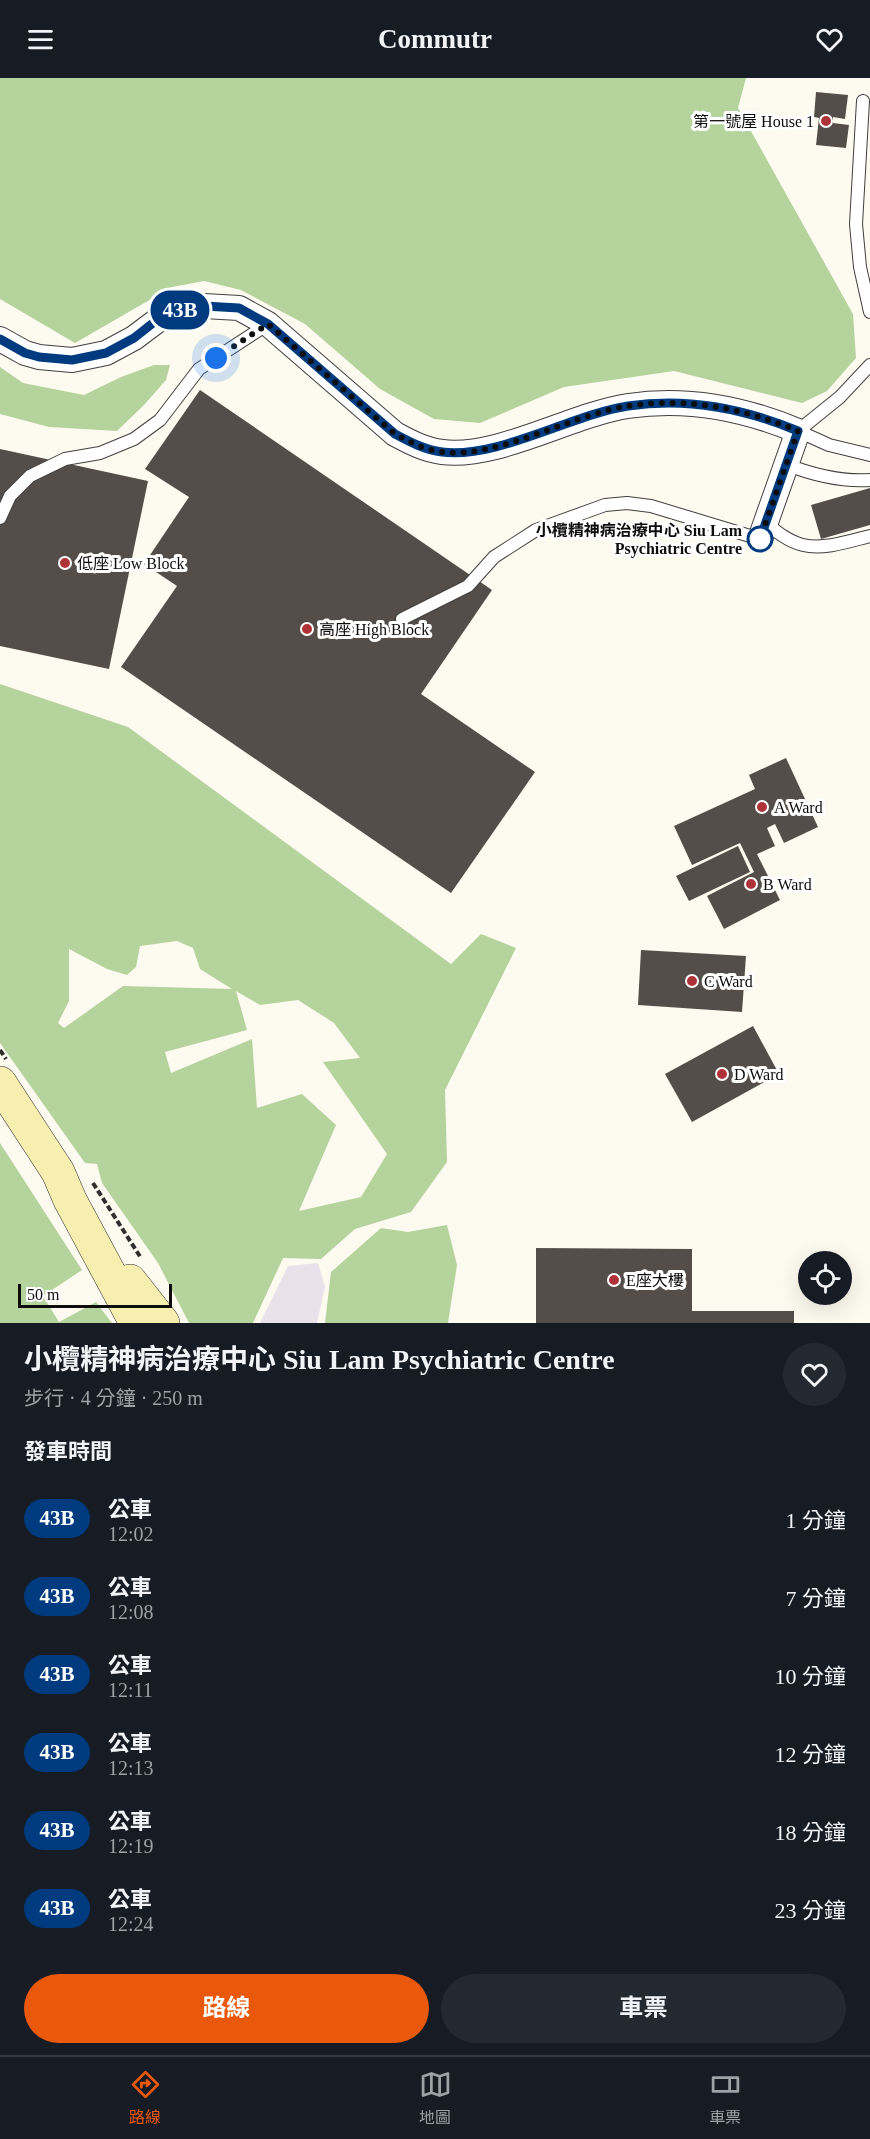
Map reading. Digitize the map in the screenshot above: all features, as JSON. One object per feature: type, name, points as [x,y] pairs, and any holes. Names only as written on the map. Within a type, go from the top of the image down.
[{"type":"main road","points":[[0,1083],[58,1172],[80,1219],[136,1323]]},
{"type":"main road","points":[[80,1219],[164,1323]]},
{"type":"street","points":[[0,339],[25,353],[39,357],[72,360],[106,353],[134,338],[162,317],[188,308],[239,308],[268,324],[395,434],[418,445],[441,452],[477,450],[610,410],[648,404],[686,403],[729,408],[769,419],[798,431],[763,531]]},
{"type":"lane","points":[[863,101],[856,224],[860,267],[870,312]]},
{"type":"lane","points":[[0,518],[10,496],[30,476],[65,459],[100,453],[134,439],[160,420],[199,369],[268,324]]},
{"type":"lane","points":[[870,365],[840,397],[798,431],[829,445],[870,455]]},
{"type":"lane","points":[[785,464],[810,474],[830,478],[870,480]]},
{"type":"lane","points":[[402,619],[468,586],[494,557],[536,530],[605,505],[627,503],[651,506],[763,531],[804,546],[834,545],[870,536]]},
{"type":"shaded area","points":[[318,1263],[325,1287],[317,1323],[260,1323],[288,1266]]},
{"type":"green space","points":[[0,78],[746,78],[738,108],[853,314],[856,358],[827,391],[802,403],[674,371],[564,387],[480,423],[434,419],[380,389],[305,324],[241,290],[204,281],[172,287],[75,343],[0,299]]},
{"type":"green space","points":[[154,365],[170,365],[166,380],[117,431],[49,427],[0,414],[0,367],[23,383],[84,395],[121,377]]},
{"type":"green space","points":[[0,684],[128,727],[451,964],[481,934],[516,948],[445,1090],[447,1162],[411,1212],[355,1229],[321,1259],[283,1258],[253,1323],[189,1323],[158,1263],[102,1183],[97,1164],[85,1163],[0,1043]],"holes":[[[177,941],[193,948],[200,969],[232,989],[123,986],[64,1028],[58,1023],[69,1001],[69,949],[107,969],[127,975],[136,967],[140,946]],[[236,991],[260,1005],[298,1000],[334,1023],[360,1058],[323,1062],[387,1154],[361,1197],[299,1211],[336,1125],[302,1094],[257,1108],[252,1039],[171,1073],[165,1052],[247,1030]]]},
{"type":"green space","points":[[0,1143],[82,1270],[43,1296],[59,1322],[96,1302],[112,1323],[0,1323]]},
{"type":"green space","points":[[447,1225],[457,1265],[448,1323],[325,1323],[331,1272],[381,1228],[408,1232]]},
{"type":"building","name":"第一號屋 House 1","points":[[816,92],[848,95],[845,119],[833,117],[833,123],[849,125],[846,148],[816,145],[819,118],[814,117]]},
{"type":"building","name":"高座 High Block","points":[[200,390],[492,590],[421,694],[535,772],[451,893],[121,667],[177,586],[144,564],[189,497],[145,469]]},
{"type":"building","name":"低座 Low Block","points":[[0,449],[148,481],[109,669],[0,646]]},
{"type":"building","points":[[870,488],[870,525],[821,539],[811,505]]},
{"type":"building","name":"A Ward","points":[[786,758],[818,827],[784,843],[775,824],[767,828],[775,846],[757,854],[780,900],[724,929],[707,896],[754,872],[740,843],[692,865],[674,826],[755,789],[749,775]]},
{"type":"building","points":[[738,846],[750,872],[689,901],[676,876]]},
{"type":"building","name":"C Ward","points":[[641,950],[746,956],[742,1012],[638,1005]]},
{"type":"building","name":"D Ward","points":[[753,1026],[779,1074],[692,1122],[665,1074]]},
{"type":"building","name":"E座大樓","points":[[536,1248],[692,1249],[692,1311],[794,1311],[794,1323],[536,1323]]},
{"type":"bus line","name":"43B","points":[[0,339],[25,353],[39,357],[56,360],[90,358],[121,346],[162,317],[174,312],[204,306],[239,308],[268,324],[395,434],[418,445],[441,452],[464,452],[506,443],[594,414],[628,406],[686,403],[729,408],[752,414],[798,431],[760,539]]},
{"type":"place","name":"第一號屋 House 1","points":[[826,121]]},
{"type":"place","name":"小欖精神病治療中心 Siu Lam Psychiatric Centre","points":[[760,539]]},
{"type":"place","name":"低座 Low Block","points":[[65,563]]},
{"type":"place","name":"高座 High Block","points":[[307,629]]},
{"type":"place","name":"A Ward","points":[[762,807]]},
{"type":"place","name":"B Ward","points":[[751,884]]},
{"type":"place","name":"C Ward","points":[[692,981]]},
{"type":"place","name":"D Ward","points":[[722,1074]]},
{"type":"place","name":"E座大樓","points":[[614,1280]]},
{"type":"route","points":[[216,358],[268,324],[395,434],[418,445],[441,452],[477,450],[506,443],[594,414],[648,404],[686,403],[729,408],[777,422],[798,431],[760,539]]}]
